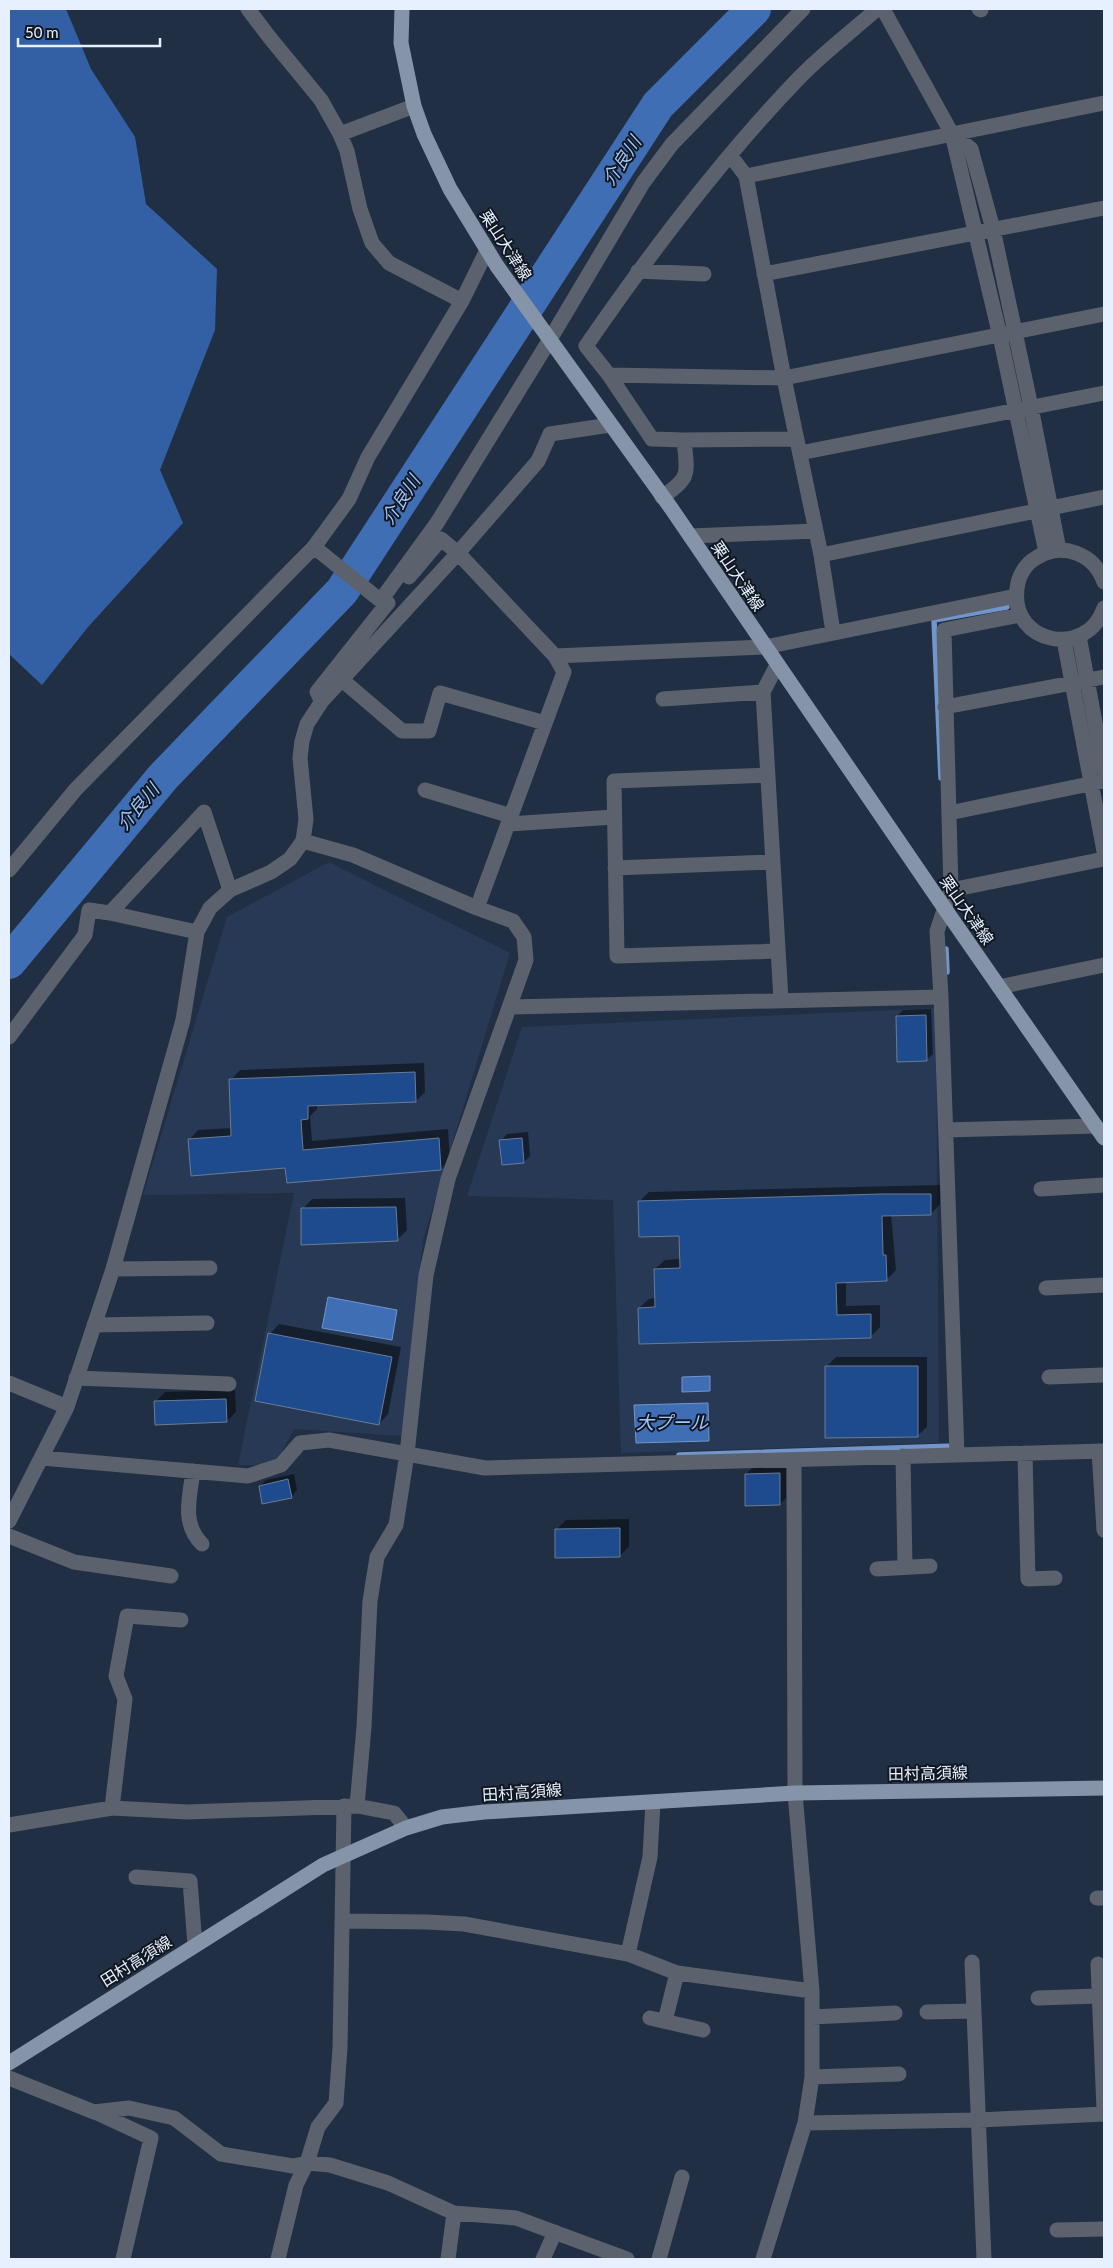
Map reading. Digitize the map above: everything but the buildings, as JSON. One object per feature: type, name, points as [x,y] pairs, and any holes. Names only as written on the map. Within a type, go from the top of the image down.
[{"type":"main road","name":"栗山大津線","points":[[402,9],[402,43],[414,106],[424,134],[450,189],[487,250],[547,338],[690,536],[944,909],[1100,1132]]},
{"type":"main road","name":"田村高須線","points":[[9,2062],[323,1865],[406,1828],[442,1818],[484,1812],[795,1793],[1104,1788]]},
{"type":"street","points":[[248,9],[322,100],[347,151],[360,209],[372,243],[389,263],[462,301]]},
{"type":"street","points":[[322,701],[317,692],[437,524],[547,338],[643,183],[672,144],[803,9]]},
{"type":"street","points":[[877,9],[799,78],[730,155],[638,271],[586,346],[609,375],[652,439],[798,446],[1016,410],[1104,393]]},
{"type":"street","points":[[883,9],[952,134],[976,232],[1031,407],[1044,510],[1052,551]]},
{"type":"street","points":[[746,176],[1104,103]]},
{"type":"street","points":[[340,134],[414,106]]},
{"type":"street","points":[[952,134],[971,149],[993,230],[1016,410],[1044,510]]},
{"type":"street","points":[[730,155],[746,176],[784,378],[822,555],[833,632]]},
{"type":"street","points":[[764,274],[1104,208]]},
{"type":"street","points":[[9,870],[76,789],[314,547],[349,499],[368,456],[462,301],[487,250]]},
{"type":"street","points":[[638,271],[704,274]]},
{"type":"street","points":[[609,375],[784,378],[1104,314]]},
{"type":"street","points":[[9,1521],[67,1407],[113,1269],[183,1020],[197,932],[210,908],[230,890],[271,872],[290,859],[303,842],[306,820],[300,758],[307,724],[322,701],[341,679],[458,553],[538,460],[550,434],[610,425]]},
{"type":"street","points":[[662,497],[680,485],[687,472],[684,440]]},
{"type":"street","points":[[822,555],[1104,497]]},
{"type":"street","points":[[690,536],[816,531]]},
{"type":"street","points":[[381,600],[440,539],[458,553],[555,656],[564,672],[477,908]]},
{"type":"street","points":[[314,547],[381,600]]},
{"type":"street","points":[[1103,576],[1093,563],[1083,556],[1071,551],[1052,551],[1034,559],[1024,569],[1018,582],[1016,596],[1020,615],[1028,626],[1038,634],[1050,639],[1064,640],[1079,636],[1090,630],[1098,621],[1104,608]]},
{"type":"street","points":[[555,656],[765,647],[1016,596]]},
{"type":"street","points":[[957,1455],[941,997],[937,932],[951,890],[944,630],[1020,615]]},
{"type":"street","points":[[1079,636],[1104,771]]},
{"type":"street","points":[[1064,640],[1072,684],[1098,783],[1104,851]]},
{"type":"street","points":[[777,665],[763,692],[781,1000]]},
{"type":"street","points":[[945,707],[1104,677]]},
{"type":"street","points":[[341,679],[402,731],[428,731],[440,693],[546,723]]},
{"type":"street","points":[[663,699],[763,692]]},
{"type":"street","points":[[768,774],[614,781],[617,956],[778,951]]},
{"type":"street","points":[[949,813],[1098,783]]},
{"type":"street","points":[[425,790],[510,820],[614,817]]},
{"type":"street","points":[[110,913],[204,812],[230,890]]},
{"type":"street","points":[[278,2259],[296,2184],[307,2163],[318,2127],[336,2103],[340,2048],[344,1855],[364,1727],[370,1601],[377,1557],[396,1525],[407,1454],[426,1275],[448,1179],[511,1007],[526,960],[524,937],[513,921],[477,908],[353,855],[303,842]]},
{"type":"street","points":[[951,890],[1104,859]]},
{"type":"street","points":[[615,868],[773,862]]},
{"type":"street","points":[[9,1037],[85,935],[89,910],[197,932]]},
{"type":"street","points":[[999,987],[1104,965]]},
{"type":"street","points":[[511,1007],[941,997]]},
{"type":"street","points":[[946,1130],[1100,1132]]},
{"type":"street","points":[[1041,1190],[1104,1185]]},
{"type":"street","points":[[113,1269],[210,1268]]},
{"type":"street","points":[[1046,1288],[1104,1285]]},
{"type":"street","points":[[94,1325],[207,1323]]},
{"type":"street","points":[[1049,1377],[1104,1374]]},
{"type":"street","points":[[76,1378],[229,1384]]},
{"type":"street","points":[[9,1383],[67,1407]]},
{"type":"street","points":[[42,1458],[248,1476],[281,1465],[300,1443],[329,1440],[485,1468],[1102,1451],[1104,1530]]},
{"type":"street","points":[[1025,1453],[1028,1579],[1055,1578]]},
{"type":"street","points":[[903,1456],[906,1567]]},
{"type":"street","points":[[764,2259],[805,2123],[812,2076],[812,1991],[795,1793],[794,1460]]},
{"type":"street","points":[[193,1471],[188,1521],[193,1536],[202,1544]]},
{"type":"street","points":[[9,1536],[74,1562],[171,1576]]},
{"type":"street","points":[[877,1569],[930,1566]]},
{"type":"street","points":[[112,1808],[125,1699],[116,1676],[127,1616],[181,1620]]},
{"type":"street","points":[[628,1954],[650,1857],[653,1802]]},
{"type":"street","points":[[9,1825],[112,1808],[187,1812],[351,1806],[394,1813],[406,1828]]},
{"type":"street","points":[[136,1877],[190,1881],[195,1945]]},
{"type":"street","points":[[343,1922],[464,1924],[628,1954],[677,1973],[812,1991]]},
{"type":"street","points":[[972,1962],[984,2259]]},
{"type":"street","points":[[1098,1964],[1104,2110]]},
{"type":"street","points":[[677,1973],[657,2020],[702,2030]]},
{"type":"street","points":[[1038,1998],[1099,1996]]},
{"type":"street","points":[[927,2012],[974,2011]]},
{"type":"street","points":[[812,2017],[894,2013]]},
{"type":"street","points":[[812,2076],[899,2074]]},
{"type":"street","points":[[9,2078],[94,2112],[151,2138],[123,2259]]},
{"type":"street","points":[[94,2112],[129,2108],[174,2118],[221,2154],[293,2166],[307,2163],[330,2165],[388,2183],[454,2213],[516,2218],[618,2258]]},
{"type":"street","points":[[805,2123],[979,2120],[1104,2114]]},
{"type":"street","points":[[659,2259],[682,2177]]},
{"type":"street","points":[[448,2259],[454,2213]]},
{"type":"street","points":[[1057,2230],[1104,2229]]},
{"type":"street","points":[[543,2259],[555,2232]]},
{"type":"shaded area","points":[[9,9],[66,9],[91,69],[135,137],[146,204],[217,269],[215,330],[160,470],[183,523],[88,627],[42,685],[9,654]]},
{"type":"shaded area","points":[[329,862],[510,953],[423,1240],[402,1436],[294,1429],[275,1465],[238,1465],[294,1193],[143,1195],[227,917]]},
{"type":"shaded area","points":[[936,1008],[939,1443],[621,1453],[613,1200],[467,1196],[522,1027]]},
{"type":"water","points":[[328,1297],[397,1310],[392,1340],[322,1328]]},
{"type":"water","points":[[710,1376],[710,1391],[682,1392],[682,1377]]},
{"type":"water","name":"大プール","points":[[708,1403],[709,1441],[636,1443],[634,1405]]},
{"type":"waterway","name":"介良川","points":[[9,962],[163,777],[342,591],[658,105],[754,9]]},
{"type":"waterway","points":[[941,778],[934,620],[1007,607]]},
{"type":"waterway","points":[[946,949],[947,972]]},
{"type":"waterway","points":[[679,1455],[955,1446]]}]
